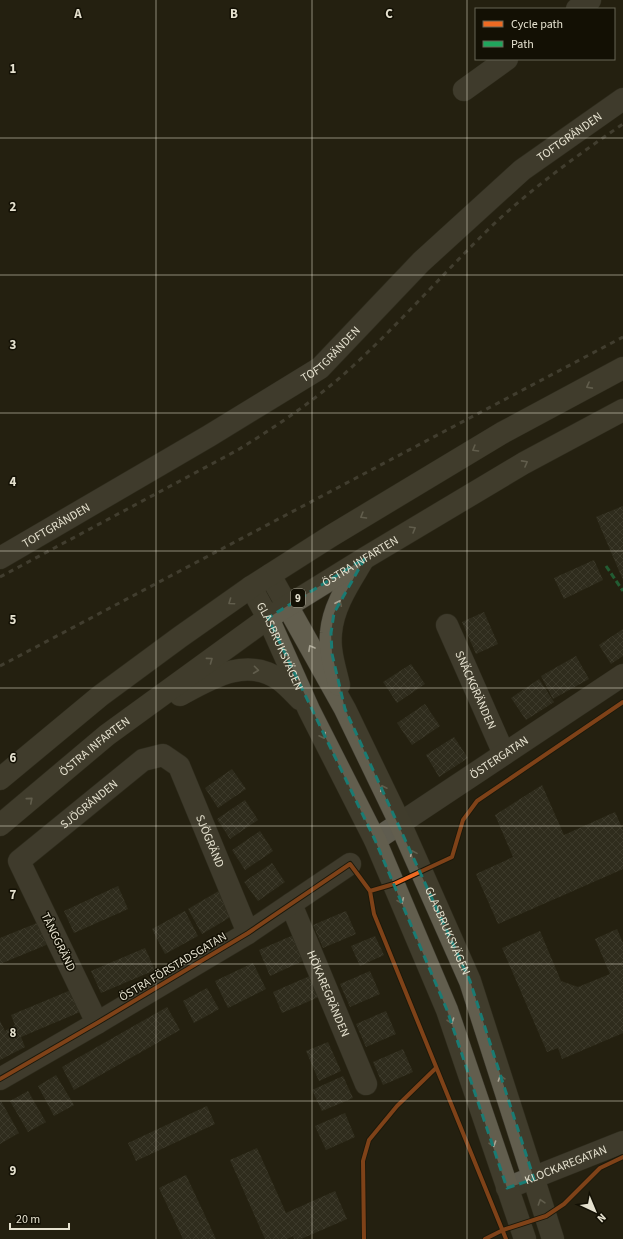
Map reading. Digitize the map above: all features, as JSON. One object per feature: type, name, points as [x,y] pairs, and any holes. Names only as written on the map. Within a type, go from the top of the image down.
[{"type":"main road","points":[[0,779],[100,696],[251,587],[331,536],[502,433],[623,368]]},
{"type":"main road","name":"ÖSTRA INFARTEN","points":[[0,825],[107,735],[287,605],[524,464],[623,410]]},
{"type":"main road","points":[[345,709],[332,654],[331,633],[334,613],[344,592],[365,558]]},
{"type":"main road","name":"GLASBRUKSVÄGEN","points":[[270,575],[345,709],[400,823],[470,981],[553,1239]]},
{"type":"main road","name":"GLASBRUKSVÄGEN","points":[[251,587],[268,618],[310,710],[375,840],[447,1010],[525,1239]]},
{"type":"main road","points":[[107,735],[198,685],[235,670],[251,669],[265,671],[281,680],[310,710]]},
{"type":"street","points":[[578,8],[590,0]]},
{"type":"street","points":[[464,90],[506,60]]},
{"type":"street","name":"TOFTGRÄNDEN","points":[[0,558],[209,436],[320,368],[421,262],[522,170],[623,99]]},
{"type":"street","name":"SNÄCKGRÄNDEN","points":[[447,625],[504,754]]},
{"type":"street","name":"ÖSTERGATAN","points":[[375,840],[623,675]]},
{"type":"street","name":"SJÖGRÄNDEN","points":[[18,861],[144,760],[163,755]]},
{"type":"street","name":"SJÖGRÄND","points":[[163,755],[178,766],[248,933]]},
{"type":"street","name":"TÅNGGRÄND","points":[[18,861],[97,1023]]},
{"type":"street","name":"ÖSTRA FÖRSTADSGATAN","points":[[0,1079],[248,933],[350,864]]},
{"type":"street","name":"HÖKAREGRÄNDEN","points":[[291,904],[366,1084]]},
{"type":"street","name":"KLOCKAREGATAN","points":[[508,1188],[534,1179],[623,1142]]},
{"type":"highlighted area","points":[[365,558],[334,613],[331,633],[332,654],[345,709],[470,981],[534,1179],[507,1188],[447,1010],[375,840],[268,618]]},
{"type":"building","points":[[623,506],[623,580],[596,517]]},
{"type":"building","points":[[594,560],[603,580],[564,599],[554,578]]},
{"type":"building","points":[[484,612],[498,644],[476,654],[462,622]]},
{"type":"building","points":[[623,629],[623,656],[611,664],[599,645]]},
{"type":"building","points":[[576,656],[589,679],[553,699],[541,676]]},
{"type":"building","points":[[411,664],[425,684],[397,703],[383,682]]},
{"type":"building","points":[[539,679],[554,702],[526,720],[511,698]]},
{"type":"building","points":[[425,704],[440,726],[412,745],[397,723]]},
{"type":"building","points":[[454,737],[468,758],[439,777],[426,755]]},
{"type":"building","points":[[232,769],[246,789],[218,808],[205,788]]},
{"type":"building","points":[[542,785],[564,835],[615,812],[623,830],[623,869],[498,924],[476,874],[513,857],[495,815]]},
{"type":"building","points":[[245,800],[258,820],[230,839],[217,819]]},
{"type":"building","points":[[260,831],[273,851],[245,870],[232,850]]},
{"type":"building","points":[[272,863],[285,882],[258,901],[244,882]]},
{"type":"building","points":[[118,886],[128,909],[74,933],[64,911]]},
{"type":"building","points":[[222,889],[237,913],[202,934],[188,909]]},
{"type":"building","points":[[185,911],[198,936],[165,954],[152,929]]},
{"type":"building","points":[[346,911],[356,934],[323,948],[313,925]]},
{"type":"building","points":[[42,921],[51,943],[0,964],[0,938]]},
{"type":"building","points":[[617,929],[623,943],[623,1033],[562,1059],[558,1048],[547,1052],[502,948],[540,931],[561,981],[578,987],[610,974],[595,939]]},
{"type":"building","points":[[296,934],[307,959],[270,976],[259,950]]},
{"type":"building","points":[[375,936],[384,955],[360,966],[351,946]]},
{"type":"building","points":[[145,948],[155,970],[101,993],[91,971]]},
{"type":"building","points":[[253,963],[266,989],[228,1008],[215,981]]},
{"type":"building","points":[[370,971],[380,994],[350,1007],[340,984]]},
{"type":"building","points":[[312,975],[321,996],[282,1013],[273,992]]},
{"type":"building","points":[[207,988],[219,1009],[194,1023],[183,1001]]},
{"type":"building","points":[[71,990],[80,1012],[21,1037],[25,1047],[0,1060],[0,1021],[5,1031],[15,1025],[11,1015]]},
{"type":"building","points":[[167,1007],[180,1030],[74,1090],[62,1067]]},
{"type":"building","points":[[386,1011],[396,1034],[366,1047],[356,1024]]},
{"type":"building","points":[[328,1042],[341,1071],[319,1081],[306,1051]]},
{"type":"building","points":[[403,1049],[413,1072],[383,1085],[373,1062]]},
{"type":"building","points":[[56,1075],[74,1105],[54,1116],[38,1086]]},
{"type":"building","points":[[343,1076],[353,1098],[322,1111],[312,1090]]},
{"type":"building","points":[[28,1091],[46,1122],[28,1132],[10,1101]]},
{"type":"building","points":[[1,1101],[19,1133],[0,1144],[0,1102]]},
{"type":"building","points":[[207,1106],[215,1124],[136,1161],[128,1143]]},
{"type":"building","points":[[345,1113],[355,1137],[326,1150],[315,1126]]},
{"type":"building","points":[[257,1148],[286,1213],[335,1191],[347,1219],[301,1239],[294,1239],[293,1236],[287,1239],[265,1239],[230,1160]]},
{"type":"building","points":[[186,1175],[216,1239],[183,1239],[159,1188]]},
{"type":"railway","points":[[0,577],[236,451],[296,412],[325,390],[371,349],[496,222],[558,171],[623,124]]},
{"type":"railway","points":[[0,666],[623,337]]},
{"type":"marked path","points":[[606,566],[623,591]]},
{"type":"cycle path","points":[[0,1079],[248,933],[350,864],[370,891],[394,884],[452,857],[463,820],[477,801],[623,702]]},
{"type":"cycle path","points":[[370,891],[374,914],[506,1239]]},
{"type":"cycle path","points":[[364,1239],[363,1161],[369,1140],[397,1106],[436,1068]]},
{"type":"cycle path","points":[[485,1239],[503,1230],[546,1216],[564,1204],[600,1168],[623,1157]]}]
